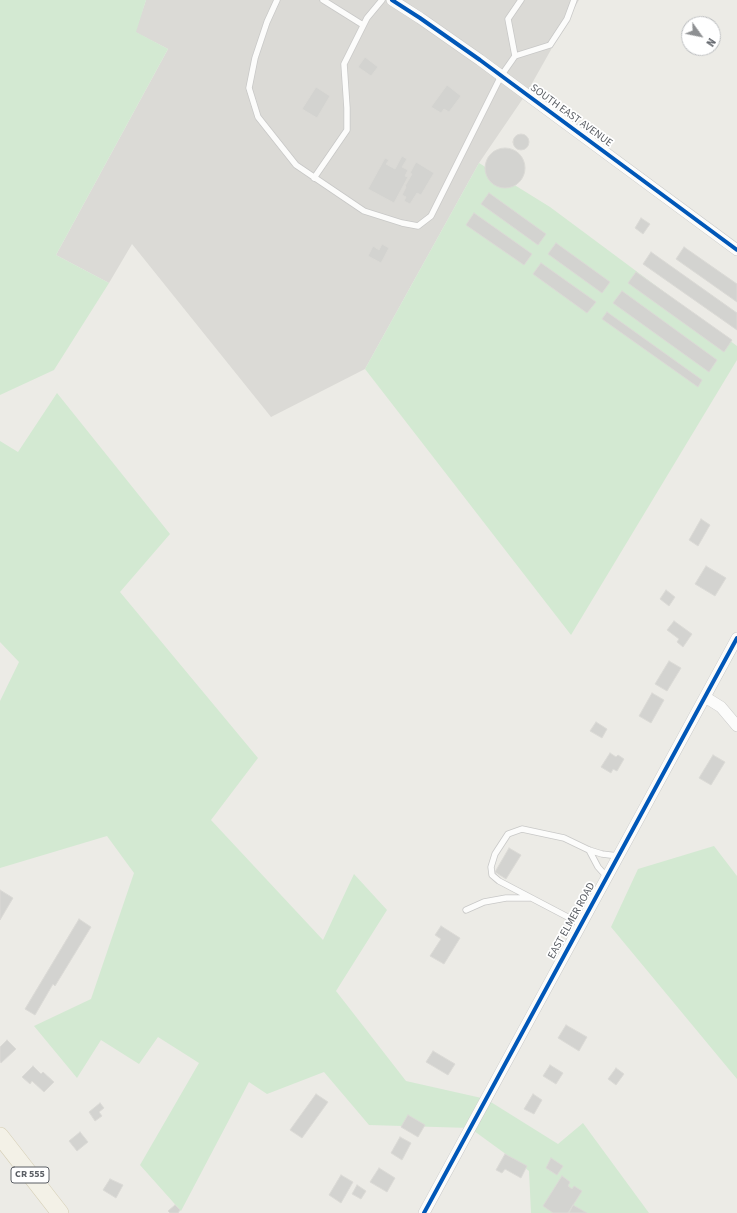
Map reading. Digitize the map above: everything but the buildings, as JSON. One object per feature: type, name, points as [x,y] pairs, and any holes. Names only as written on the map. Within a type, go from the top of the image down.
[{"type":"main road","name":"CR 555","points":[[0,1136],[60,1213]]},
{"type":"street","name":"SOUTH EAST AVENUE","points":[[392,0],[420,18],[501,76],[737,250]]},
{"type":"street","name":"EAST ELMER ROAD","points":[[424,1213],[737,638]]},
{"type":"street","points":[[705,696],[721,707],[737,726]]},
{"type":"lane","points":[[277,0],[255,58],[249,88],[258,117],[296,166],[364,211],[402,223],[418,226],[431,216],[501,76],[515,56],[550,45],[567,19],[574,0]]},
{"type":"lane","points":[[323,0],[363,25]]},
{"type":"lane","points":[[314,178],[347,130],[344,64],[367,18],[382,0]]},
{"type":"lane","points":[[515,56],[508,19],[521,0]]},
{"type":"lane","points":[[581,924],[499,881],[492,875],[491,867],[495,854],[508,834],[522,829],[564,838],[589,850],[602,854],[618,856]]},
{"type":"lane","points":[[589,850],[598,867],[606,877]]},
{"type":"lane","points":[[466,910],[484,902],[506,898],[532,898]]},
{"type":"shaded area","points":[[146,0],[579,0],[526,94],[479,163],[365,369],[271,417],[132,244],[109,283],[56,255],[168,49],[135,32]]},
{"type":"green space","points":[[0,0],[146,0],[136,32],[168,49],[56,255],[109,283],[54,370],[0,395]]},
{"type":"green space","points":[[479,163],[550,207],[737,346],[737,360],[571,635],[365,369]]},
{"type":"green space","points":[[57,393],[170,534],[120,592],[258,758],[211,820],[323,940],[354,874],[387,910],[336,991],[406,1081],[486,1099],[558,1144],[583,1123],[649,1213],[531,1213],[529,1171],[470,1128],[369,1125],[324,1072],[267,1094],[249,1082],[181,1211],[140,1165],[199,1063],[158,1037],[139,1064],[101,1040],[77,1078],[34,1026],[91,999],[134,873],[107,836],[0,868],[0,701],[19,662],[0,642],[0,441],[18,452]]},
{"type":"green space","points":[[714,846],[737,876],[737,1079],[611,927],[638,869]]},
{"type":"cycle path","points":[[392,0],[480,60],[737,250]]},
{"type":"cycle path","points":[[424,1213],[737,638]]}]
